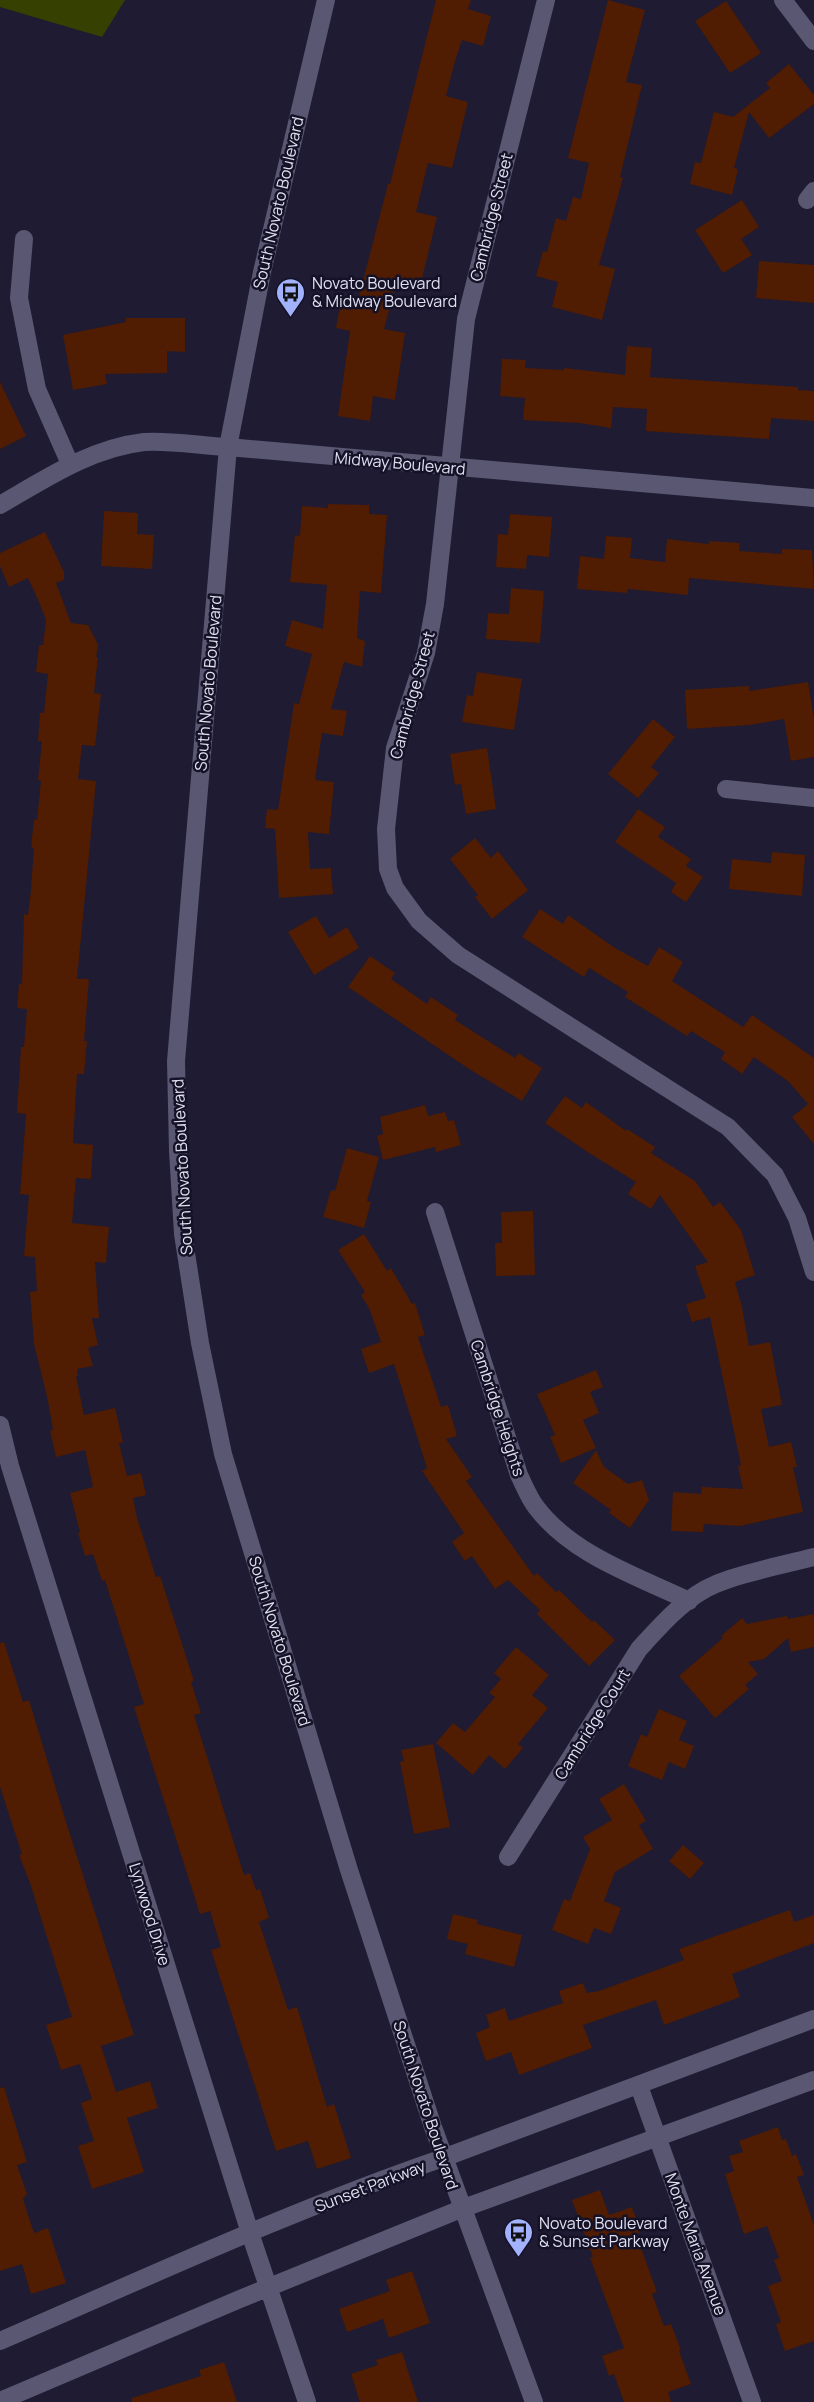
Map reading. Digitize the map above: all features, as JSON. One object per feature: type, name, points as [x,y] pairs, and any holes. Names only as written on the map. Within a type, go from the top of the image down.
[{"type":"street","name":"South Novato Boulevard","points":[[326,0],[262,272],[228,447],[176,1061],[183,1234],[200,1343],[223,1454],[349,1870],[443,2158],[534,2402]]},
{"type":"street","name":"Cambridge Street","points":[[546,0],[466,320],[435,604],[428,643],[395,748],[386,829],[388,869],[395,888],[419,921],[458,955],[728,1127],[775,1175],[797,1218],[814,1272]]},
{"type":"street","points":[[783,0],[814,40]]},
{"type":"street","points":[[24,239],[19,298],[37,389],[70,464]]},
{"type":"street","name":"Midway Boulevard","points":[[0,505],[70,464],[107,450],[145,442],[228,447],[814,498]]},
{"type":"street","points":[[726,789],[814,798]]},
{"type":"street","name":"Cambridge Heights","points":[[435,1212],[519,1475],[536,1507],[566,1537],[596,1556],[689,1601]]},
{"type":"street","name":"Lynwood Drive","points":[[0,1425],[10,1466],[250,2234],[307,2402]]},
{"type":"street","points":[[689,1601],[715,1584],[814,1557]]},
{"type":"street","name":"Cambridge Court","points":[[508,1857],[639,1649],[689,1601]]},
{"type":"street","name":"Sunset Parkway","points":[[0,2341],[399,2173],[639,2086],[814,2019]]},
{"type":"street","points":[[0,2401],[269,2287],[461,2209],[814,2080]]},
{"type":"street","name":"Monte Maria Avenue","points":[[639,2086],[752,2402]]},
{"type":"green space","points":[[0,0],[125,0],[102,37],[0,7]]},
{"type":"building","points":[[436,0],[471,0],[468,9],[491,16],[483,46],[462,40],[446,96],[468,102],[452,168],[428,163],[416,212],[437,217],[421,283],[398,277],[384,329],[405,333],[395,400],[373,396],[370,421],[338,416],[350,331],[336,328],[340,306],[353,308],[354,304],[357,304]]},
{"type":"building","points":[[608,0],[645,10],[626,82],[642,85],[620,177],[623,178],[599,265],[615,269],[602,320],[552,307],[558,282],[536,276],[543,251],[547,252],[556,218],[566,221],[573,197],[581,199],[589,163],[568,158]]},
{"type":"building","points":[[726,1],[761,53],[730,73],[695,21]]},
{"type":"building","points":[[789,64],[814,95],[814,104],[769,138],[749,112],[734,168],[738,169],[732,195],[690,184],[695,162],[701,163],[714,112],[733,117],[770,88],[766,83]]},
{"type":"building","points":[[742,200],[759,227],[741,239],[752,255],[723,273],[695,230]]},
{"type":"building","points":[[759,261],[814,265],[814,303],[756,298]]},
{"type":"building","points":[[126,318],[185,318],[185,352],[167,351],[167,373],[105,374],[107,384],[73,390],[63,335],[126,322]]},
{"type":"building","points":[[627,346],[652,348],[650,377],[798,387],[798,390],[814,391],[814,421],[771,418],[769,439],[646,431],[647,409],[613,407],[611,428],[579,423],[523,420],[525,398],[500,396],[502,359],[526,360],[525,368],[564,370],[564,368],[625,375]]},
{"type":"building","points":[[0,382],[26,436],[0,449]]},
{"type":"building","points":[[328,504],[369,505],[369,514],[387,515],[381,593],[360,591],[357,638],[365,641],[362,667],[344,662],[331,709],[347,711],[343,736],[322,733],[315,780],[334,782],[329,834],[308,832],[310,869],[331,868],[333,894],[279,898],[275,829],[265,828],[267,809],[278,810],[294,703],[299,704],[312,654],[285,646],[292,620],[323,629],[327,585],[290,582],[295,535],[300,536],[302,506],[328,508]]},
{"type":"building","points":[[104,511],[138,513],[137,534],[154,535],[152,569],[101,566]]},
{"type":"building","points":[[510,514],[552,517],[549,557],[527,555],[526,569],[496,567],[498,534],[508,535]]},
{"type":"building","points":[[45,532],[64,572],[64,580],[56,583],[71,623],[88,625],[98,645],[94,693],[101,694],[95,746],[82,745],[78,779],[96,781],[77,979],[89,979],[84,1041],[87,1041],[84,1074],[77,1074],[73,1143],[93,1145],[91,1179],[76,1178],[72,1223],[109,1227],[106,1263],[95,1262],[99,1318],[92,1318],[98,1345],[88,1348],[93,1366],[77,1369],[78,1376],[76,1376],[84,1415],[115,1408],[123,1442],[119,1443],[127,1476],[141,1473],[146,1495],[133,1498],[137,1518],[156,1577],[160,1576],[194,1681],[191,1682],[201,1713],[194,1715],[244,1875],[250,1873],[256,1890],[260,1889],[269,1918],[259,1922],[288,2010],[297,2007],[327,2107],[334,2104],[351,2158],[317,2169],[308,2141],[276,2151],[211,1950],[221,1947],[210,1911],[200,1914],[134,1707],[144,1704],[105,1580],[102,1581],[93,1554],[85,1556],[78,1533],[80,1532],[70,1493],[93,1487],[85,1450],[56,1457],[50,1431],[53,1430],[48,1401],[34,1344],[30,1292],[37,1291],[35,1257],[24,1256],[29,1195],[20,1194],[26,1114],[17,1113],[21,1047],[24,1047],[27,1009],[17,1008],[19,984],[22,984],[24,914],[28,915],[31,890],[34,848],[31,847],[34,819],[37,820],[41,781],[38,780],[42,741],[38,741],[40,713],[44,713],[48,674],[36,672],[39,645],[43,645],[46,620],[28,578],[9,587],[0,566],[0,553]]},
{"type":"building","points":[[606,536],[632,538],[630,558],[665,562],[667,539],[709,544],[709,541],[740,543],[739,551],[782,554],[782,549],[812,550],[814,589],[689,578],[688,595],[628,589],[627,593],[577,589],[580,556],[604,559]]},
{"type":"building","points":[[511,588],[544,591],[540,643],[486,639],[488,613],[509,614]]},
{"type":"building","points":[[477,672],[522,679],[514,730],[462,722],[467,695],[473,696]]},
{"type":"building","points":[[808,682],[814,719],[814,757],[791,761],[784,719],[750,725],[687,729],[685,690],[749,686],[749,691]]},
{"type":"building","points":[[653,719],[675,737],[651,767],[659,773],[638,798],[608,774]]},
{"type":"building","points":[[487,748],[496,809],[466,814],[461,784],[455,785],[450,754]]},
{"type":"building","points":[[638,809],[665,827],[658,837],[691,859],[686,866],[703,877],[686,902],[671,892],[676,883],[615,842]]},
{"type":"building","points":[[475,838],[491,858],[498,851],[528,890],[492,919],[475,897],[478,895],[450,859]]},
{"type":"building","points":[[772,852],[805,855],[802,896],[729,889],[732,859],[771,863]]},
{"type":"building","points":[[540,909],[563,924],[568,915],[615,948],[648,966],[659,947],[683,962],[672,981],[743,1027],[752,1015],[814,1058],[814,1144],[792,1117],[808,1104],[789,1082],[754,1057],[742,1074],[721,1059],[725,1052],[691,1031],[687,1036],[625,997],[628,992],[589,968],[584,977],[522,937]]},
{"type":"building","points":[[316,916],[329,938],[347,927],[359,948],[314,975],[288,932]]},
{"type":"building","points":[[370,956],[395,973],[391,979],[427,1004],[431,997],[458,1015],[455,1020],[515,1058],[518,1053],[542,1068],[522,1101],[469,1069],[348,987]]},
{"type":"building","points":[[565,1096],[582,1108],[586,1102],[626,1131],[627,1129],[655,1147],[651,1153],[695,1181],[713,1207],[720,1202],[741,1230],[755,1275],[735,1282],[749,1346],[770,1342],[782,1405],[761,1409],[769,1447],[791,1442],[797,1467],[793,1467],[803,1512],[740,1526],[704,1524],[703,1532],[671,1531],[673,1492],[701,1494],[702,1487],[743,1489],[738,1466],[741,1465],[710,1317],[692,1322],[686,1304],[706,1298],[695,1266],[708,1262],[660,1195],[651,1209],[628,1194],[636,1182],[545,1123]]},
{"type":"building","points":[[425,1105],[428,1116],[445,1112],[448,1121],[454,1120],[461,1145],[436,1152],[435,1147],[383,1160],[377,1136],[383,1134],[380,1117]]},
{"type":"building","points":[[347,1148],[379,1157],[367,1201],[371,1202],[364,1228],[323,1217],[331,1190],[335,1191]]},
{"type":"building","points":[[533,1211],[535,1275],[496,1276],[495,1243],[502,1243],[501,1212]]},
{"type":"building","points":[[364,1234],[387,1271],[391,1268],[412,1304],[415,1303],[425,1335],[418,1337],[441,1407],[448,1405],[457,1436],[446,1439],[472,1477],[466,1481],[534,1576],[537,1573],[556,1592],[559,1590],[592,1622],[594,1620],[615,1640],[589,1666],[537,1614],[540,1610],[508,1580],[495,1589],[472,1556],[465,1561],[452,1542],[464,1533],[422,1471],[427,1468],[394,1364],[369,1373],[361,1349],[381,1342],[369,1308],[361,1295],[365,1292],[338,1250]]},
{"type":"building","points":[[596,1370],[603,1387],[590,1392],[599,1413],[583,1420],[596,1448],[561,1463],[550,1437],[555,1435],[537,1394]]},
{"type":"building","points":[[596,1450],[604,1467],[628,1484],[642,1480],[649,1500],[630,1528],[609,1513],[611,1510],[573,1483]]},
{"type":"building","points":[[814,1614],[814,1647],[791,1652],[788,1638],[764,1659],[748,1662],[758,1674],[745,1685],[749,1689],[715,1718],[679,1676],[723,1638],[721,1636],[742,1618],[747,1624],[787,1616],[788,1619]]},
{"type":"building","points":[[4,1642],[23,1702],[29,1700],[134,2035],[101,2046],[116,2092],[150,2081],[158,2108],[127,2118],[144,2172],[92,2189],[78,2146],[94,2141],[81,2103],[92,2099],[80,2064],[61,2070],[46,2025],[72,2017],[19,1855],[22,1854],[0,1787],[0,1643]]},
{"type":"building","points":[[516,1647],[549,1675],[532,1695],[548,1708],[518,1744],[523,1748],[505,1769],[489,1755],[473,1775],[436,1743],[453,1723],[465,1732],[495,1697],[489,1693],[501,1679],[494,1673]]},
{"type":"building","points":[[659,1709],[687,1721],[679,1740],[694,1746],[685,1769],[669,1762],[662,1780],[628,1766],[641,1734],[647,1737]]},
{"type":"building","points":[[433,1744],[450,1827],[414,1834],[400,1762],[404,1761],[401,1750]]},
{"type":"building","points":[[624,1784],[646,1821],[639,1825],[653,1849],[615,1872],[604,1901],[621,1908],[611,1934],[594,1928],[588,1944],[552,1930],[564,1899],[570,1901],[590,1849],[583,1837],[612,1820],[599,1799]]},
{"type":"building","points":[[683,1845],[704,1863],[690,1879],[669,1861]]},
{"type":"building","points":[[790,1910],[794,1922],[814,1915],[814,1943],[732,1974],[740,1997],[664,2025],[656,2000],[583,2025],[592,2048],[519,2075],[511,2052],[486,2061],[476,2033],[490,2027],[486,2015],[505,2008],[509,2021],[563,2003],[559,1991],[583,1983],[587,1993],[599,1991],[684,1960],[679,1949]]},
{"type":"building","points":[[453,1914],[478,1920],[477,1924],[522,1935],[514,1967],[465,1954],[468,1944],[447,1939]]},
{"type":"building","points":[[4,2087],[27,2162],[17,2165],[27,2194],[23,2199],[34,2233],[48,2228],[66,2283],[31,2294],[22,2264],[0,2271],[0,2088]]},
{"type":"building","points":[[778,2127],[782,2140],[786,2139],[792,2156],[796,2154],[804,2175],[797,2177],[814,2225],[814,2341],[785,2351],[776,2324],[781,2322],[768,2286],[782,2281],[774,2260],[779,2258],[767,2226],[744,2234],[725,2174],[734,2171],[729,2156],[743,2152],[739,2141]]},
{"type":"building","points":[[600,2190],[609,2215],[632,2207],[641,2232],[636,2234],[657,2292],[652,2294],[664,2326],[671,2324],[681,2350],[679,2351],[691,2384],[668,2392],[671,2402],[624,2402],[614,2374],[609,2376],[602,2356],[624,2348],[590,2258],[593,2257],[572,2200]]},
{"type":"building","points":[[412,2271],[430,2323],[389,2338],[383,2319],[347,2332],[339,2309],[390,2291],[386,2280]]},
{"type":"building","points":[[402,2352],[418,2402],[360,2402],[351,2374],[378,2365],[376,2360]]},
{"type":"building","points":[[224,2362],[237,2402],[132,2402],[132,2398],[201,2376],[199,2370]]},
{"type":"place","name":"Novato Boulevard & Midway Boulevard","points":[[291,318]]},
{"type":"place","name":"Novato Boulevard & Sunset Parkway","points":[[518,2258]]}]
